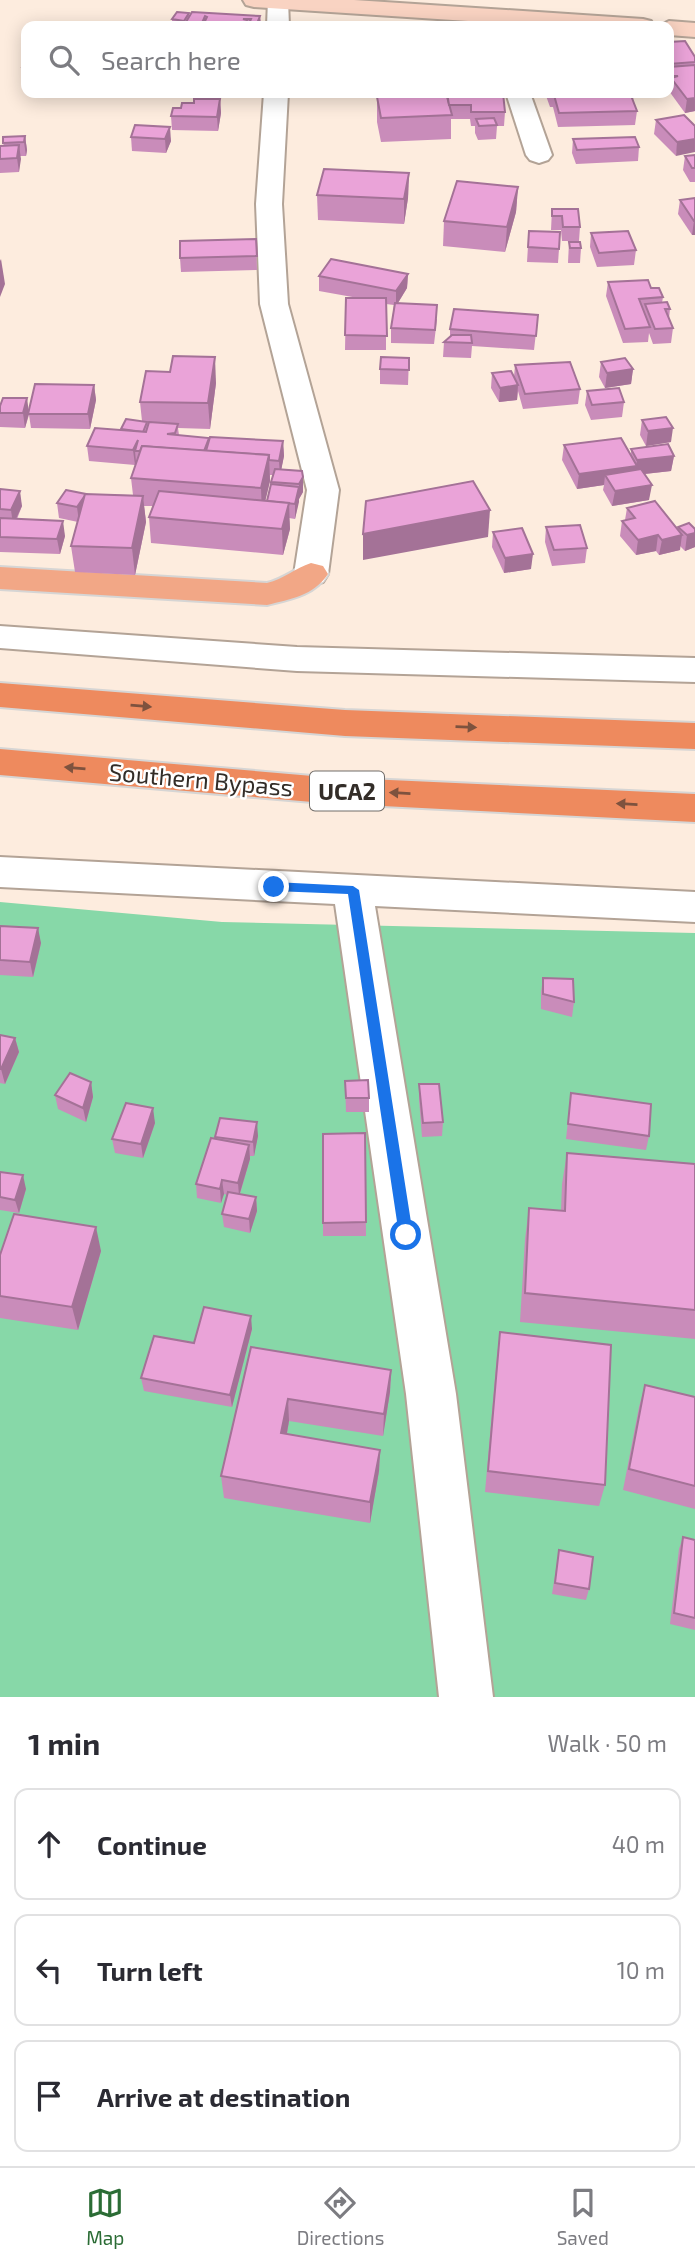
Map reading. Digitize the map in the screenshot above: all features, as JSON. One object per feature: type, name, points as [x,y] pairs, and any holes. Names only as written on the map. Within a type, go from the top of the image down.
[{"type":"highway","points":[[0,695],[345,723],[695,736]]},
{"type":"highway","name":"Southern Bypass","points":[[0,762],[324,790],[695,808]]},
{"type":"main road","points":[[254,0],[498,21]]},
{"type":"main road","points":[[674,28],[695,30]]},
{"type":"main road","points":[[0,578],[267,594],[295,587],[311,575]]},
{"type":"street","points":[[278,2],[278,21]]},
{"type":"street","points":[[276,98],[269,204],[274,304],[323,490],[311,575]]},
{"type":"street","points":[[520,98],[539,155]]},
{"type":"street","points":[[0,637],[297,659],[695,670]]},
{"type":"street","points":[[0,872],[695,907]]},
{"type":"street","points":[[353,890],[431,1394],[466,1697]]},
{"type":"green space","points":[[0,902],[222,922],[695,933],[695,1697],[0,1697]]},
{"type":"building","points":[[177,12],[189,13],[184,21],[172,19]]},
{"type":"building","points":[[192,12],[260,16],[258,21],[205,21],[205,16],[203,21],[187,21]]},
{"type":"building","points":[[685,41],[695,57],[695,62],[674,64],[674,42]]},
{"type":"building","points":[[695,65],[695,98],[687,99],[674,82],[674,77],[678,76],[674,76],[674,67]]},
{"type":"building","points":[[377,98],[447,98],[452,115],[381,118]]},
{"type":"building","points":[[448,98],[504,98],[505,112],[471,112],[471,105],[449,105]]},
{"type":"building","points":[[555,98],[632,98],[637,111],[559,113]]},
{"type":"building","points":[[194,99],[220,99],[217,117],[171,116],[173,108],[181,108],[182,103],[194,103]]},
{"type":"building","points":[[684,115],[695,126],[695,139],[677,142],[656,120]]},
{"type":"building","points":[[494,118],[497,125],[479,126],[476,119]]},
{"type":"building","points":[[135,125],[170,127],[165,139],[131,137]]},
{"type":"building","points":[[25,136],[24,142],[3,143],[3,137]]},
{"type":"building","points":[[635,137],[639,147],[577,150],[573,139]]},
{"type":"building","points":[[19,145],[17,158],[0,159],[0,146]]},
{"type":"building","points":[[695,155],[695,168],[692,168],[685,156]]},
{"type":"building","points":[[324,169],[409,173],[404,199],[317,195]]},
{"type":"building","points":[[457,181],[518,187],[507,227],[444,221]]},
{"type":"building","points":[[695,198],[695,221],[694,221],[680,200]]},
{"type":"building","points":[[552,209],[578,209],[580,227],[563,227],[562,216],[552,216]]},
{"type":"building","points":[[529,231],[560,232],[559,249],[528,247]]},
{"type":"building","points":[[628,231],[636,250],[599,253],[591,233]]},
{"type":"building","points":[[256,239],[257,256],[180,258],[180,241]]},
{"type":"building","points":[[569,242],[580,242],[581,248],[570,248]]},
{"type":"building","points":[[331,259],[408,274],[396,291],[319,276]]},
{"type":"building","points":[[648,280],[651,288],[659,288],[663,297],[639,299],[650,327],[625,329],[608,282]]},
{"type":"building","points":[[346,298],[386,298],[387,336],[345,335]]},
{"type":"building","points":[[667,302],[670,309],[665,309],[673,328],[655,329],[645,304]]},
{"type":"building","points":[[395,303],[437,305],[435,330],[391,328]]},
{"type":"building","points":[[454,309],[538,315],[536,336],[450,329]]},
{"type":"building","points":[[452,335],[471,335],[472,343],[444,342]]},
{"type":"building","points":[[173,356],[215,357],[208,403],[140,402],[146,371],[170,372]]},
{"type":"building","points":[[381,357],[409,358],[409,370],[380,369]]},
{"type":"building","points":[[625,358],[633,369],[607,373],[601,362]]},
{"type":"building","points":[[570,362],[580,389],[525,394],[515,365]]},
{"type":"building","points":[[511,371],[518,385],[500,388],[492,373]]},
{"type":"building","points":[[35,384],[94,385],[88,414],[28,414]]},
{"type":"building","points":[[619,388],[624,402],[592,405],[587,391]]},
{"type":"building","points":[[3,398],[27,398],[23,413],[0,413]]},
{"type":"building","points":[[666,417],[673,428],[648,431],[642,420]]},
{"type":"building","points":[[126,419],[147,422],[143,432],[121,429]]},
{"type":"building","points":[[149,422],[178,424],[175,433],[167,434],[209,438],[204,451],[142,446],[140,451],[135,451],[138,440],[133,450],[87,446],[95,428],[146,432]]},
{"type":"building","points":[[210,437],[283,441],[279,461],[269,460],[269,455],[206,451]]},
{"type":"building","points":[[621,438],[637,466],[579,474],[564,445]]},
{"type":"building","points":[[668,444],[674,456],[637,460],[631,449]]},
{"type":"building","points":[[142,446],[269,455],[261,488],[131,478]]},
{"type":"building","points":[[275,469],[302,471],[303,477],[299,484],[271,482]]},
{"type":"building","points":[[641,469],[652,485],[615,491],[605,475]]},
{"type":"building","points":[[473,481],[490,510],[363,534],[366,501]]},
{"type":"building","points":[[271,484],[299,487],[295,504],[267,501]]},
{"type":"building","points":[[0,489],[20,491],[11,510],[0,509]]},
{"type":"building","points":[[66,490],[86,494],[77,507],[57,503]]},
{"type":"building","points":[[159,491],[289,503],[282,529],[149,517]]},
{"type":"building","points":[[85,494],[143,496],[132,548],[71,546]]},
{"type":"building","points":[[655,501],[682,535],[662,540],[658,535],[638,540],[622,521],[635,518],[627,508]]},
{"type":"building","points":[[0,518],[63,521],[57,539],[0,537]]},
{"type":"building","points":[[689,523],[695,533],[687,535],[678,527]]},
{"type":"building","points":[[580,525],[587,548],[554,550],[546,527]]},
{"type":"building","points":[[522,528],[533,554],[505,558],[493,532]]},
{"type":"building","points":[[0,926],[38,928],[30,962],[0,960]]},
{"type":"building","points":[[543,978],[573,979],[574,1002],[543,994]]},
{"type":"building","points":[[0,1035],[15,1038],[1,1069],[0,1069]]},
{"type":"building","points":[[70,1073],[91,1082],[83,1108],[55,1095]]},
{"type":"building","points":[[368,1080],[369,1098],[346,1098],[345,1081]]},
{"type":"building","points":[[419,1084],[439,1084],[443,1122],[423,1123]]},
{"type":"building","points":[[571,1093],[651,1104],[649,1136],[568,1124]]},
{"type":"building","points":[[126,1103],[153,1108],[141,1144],[112,1139]]},
{"type":"building","points":[[220,1118],[257,1122],[253,1142],[215,1137]]},
{"type":"building","points":[[365,1133],[366,1222],[323,1223],[323,1134]]},
{"type":"building","points":[[211,1138],[249,1145],[238,1183],[222,1180],[220,1189],[196,1184]]},
{"type":"building","points":[[567,1153],[695,1164],[695,1310],[525,1293],[529,1208],[565,1211]]},
{"type":"building","points":[[0,1172],[23,1175],[15,1200],[0,1197]]},
{"type":"building","points":[[228,1192],[256,1197],[249,1219],[222,1214]]},
{"type":"building","points":[[14,1214],[96,1227],[72,1307],[0,1296],[0,1255]]},
{"type":"building","points":[[204,1307],[251,1316],[230,1395],[141,1378],[154,1336],[194,1343]]},
{"type":"building","points":[[500,1332],[611,1345],[605,1485],[488,1471]]},
{"type":"building","points":[[251,1347],[391,1370],[384,1414],[288,1399],[281,1433],[380,1450],[370,1502],[221,1476]]},
{"type":"building","points":[[645,1385],[695,1397],[695,1486],[629,1469]]},
{"type":"building","points":[[683,1537],[695,1540],[695,1618],[674,1613]]},
{"type":"building","points":[[559,1550],[593,1557],[589,1589],[555,1583]]},
{"type":"route","points":[[274,887],[353,890],[406,1235]]}]
